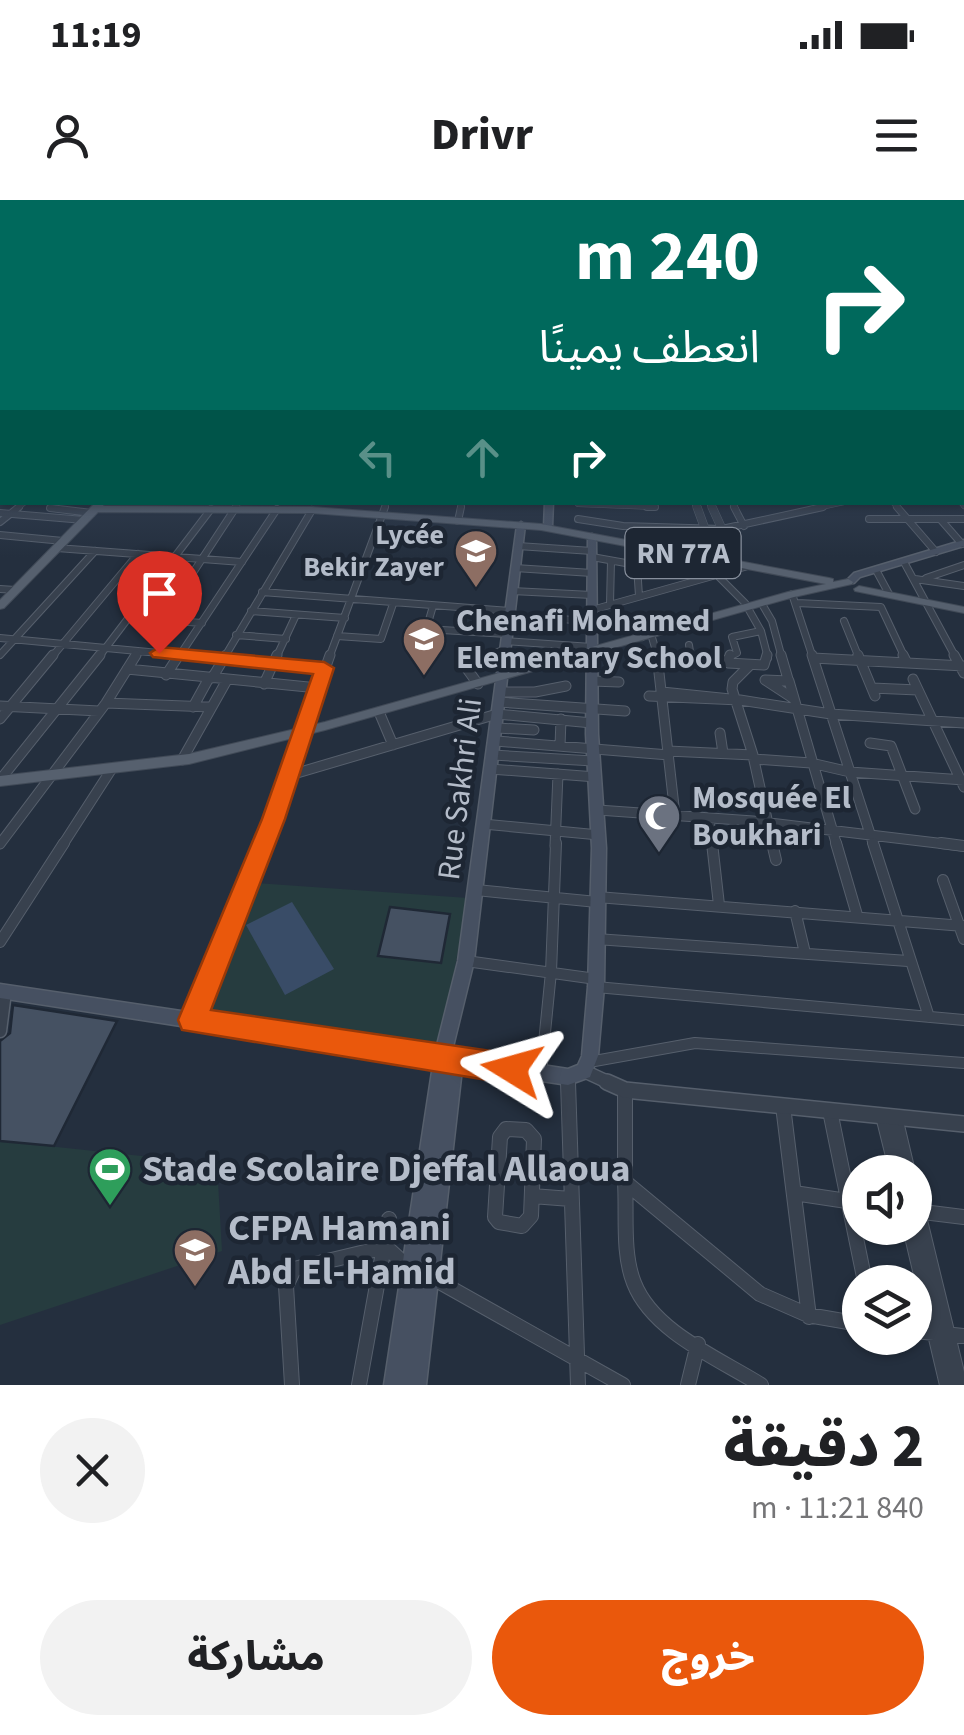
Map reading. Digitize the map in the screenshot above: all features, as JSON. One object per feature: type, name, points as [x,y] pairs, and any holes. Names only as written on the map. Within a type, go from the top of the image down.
[{"type":"main road","points":[[545,527],[546,505]]},
{"type":"main road","name":"RN 77A","points":[[94,511],[238,506],[276,510],[356,508],[382,516],[545,527],[589,544],[716,559],[964,608]]},
{"type":"main road","points":[[0,606],[94,511]]},
{"type":"main road","name":"Rue Sakhri Ali","points":[[420,1272],[448,1059],[476,890],[521,526]]},
{"type":"main road","points":[[3,992],[541,1073],[581,1070],[596,983],[600,835],[592,716],[589,544]]},
{"type":"main road","points":[[0,780],[182,760],[302,731],[592,649],[845,585],[874,571],[963,544]]},
{"type":"main road","points":[[396,1385],[420,1272]]},
{"type":"main road","points":[[415,1385],[420,1272]]},
{"type":"street","points":[[0,522],[22,505]]},
{"type":"street","points":[[192,1020],[387,505]]},
{"type":"street","points":[[458,521],[461,505]]},
{"type":"street","points":[[578,505],[578,519],[589,544],[611,561],[707,577]]},
{"type":"street","points":[[655,505],[660,527]]},
{"type":"street","points":[[696,505],[716,559]]},
{"type":"street","points":[[262,592],[510,614],[592,616],[610,604],[743,565],[711,505]]},
{"type":"street","points":[[734,505],[744,526]]},
{"type":"street","points":[[793,505],[798,514]]},
{"type":"street","points":[[896,505],[936,552]]},
{"type":"street","points":[[202,622],[162,620],[238,506]]},
{"type":"street","points":[[578,519],[722,528],[798,514],[814,506]]},
{"type":"street","points":[[50,508],[94,511]]},
{"type":"street","points":[[0,780],[211,509]]},
{"type":"street","points":[[166,675],[276,510]]},
{"type":"street","points":[[192,707],[312,510]]},
{"type":"street","points":[[0,513],[94,511]]},
{"type":"street","points":[[868,519],[964,519]]},
{"type":"street","points":[[940,519],[963,544]]},
{"type":"street","points":[[0,535],[95,551],[242,562]]},
{"type":"street","points":[[518,546],[589,544]]},
{"type":"street","points":[[0,654],[95,551]]},
{"type":"street","points":[[0,719],[5,707],[64,644],[138,554]]},
{"type":"street","points":[[610,604],[611,561]]},
{"type":"street","points":[[904,562],[963,668]]},
{"type":"street","points":[[637,566],[638,596]]},
{"type":"street","points":[[915,579],[963,567]]},
{"type":"street","points":[[515,568],[592,573]]},
{"type":"street","points":[[660,569],[664,590]]},
{"type":"street","points":[[874,571],[889,592]]},
{"type":"street","points":[[718,575],[772,621],[857,916]]},
{"type":"street","points":[[926,578],[964,586]]},
{"type":"street","points":[[0,589],[15,590]]},
{"type":"street","points":[[512,591],[592,595]]},
{"type":"street","points":[[907,663],[881,607],[795,598],[908,961],[929,1016]]},
{"type":"street","points":[[338,636],[381,639],[393,604]]},
{"type":"street","points":[[728,663],[767,663],[757,605]]},
{"type":"street","points":[[421,647],[433,606]]},
{"type":"street","points":[[250,611],[345,618]]},
{"type":"street","points":[[264,684],[296,615]]},
{"type":"street","points":[[844,621],[873,692],[918,690]]},
{"type":"street","points":[[625,622],[646,636],[659,662],[675,816]]},
{"type":"street","points":[[426,629],[505,642],[592,649]]},
{"type":"street","points":[[762,631],[732,637],[737,654],[726,656],[754,757],[776,860]]},
{"type":"street","points":[[236,635],[286,639]]},
{"type":"street","points":[[0,638],[324,668]]},
{"type":"street","points":[[478,684],[462,662],[505,642]]},
{"type":"street","points":[[659,662],[695,663],[689,645]]},
{"type":"street","points":[[0,844],[138,652]]},
{"type":"street","points":[[813,658],[963,668]]},
{"type":"street","points":[[732,682],[749,666]]},
{"type":"street","points":[[128,670],[318,688]]},
{"type":"street","points":[[788,679],[766,680],[796,705]]},
{"type":"street","points":[[182,760],[227,680]]},
{"type":"street","points":[[496,729],[594,756],[724,753],[811,763],[850,772],[963,782],[914,680]]},
{"type":"street","points":[[592,681],[620,682]]},
{"type":"street","points":[[496,729],[566,686]]},
{"type":"street","points":[[649,696],[796,705],[831,714],[964,723]]},
{"type":"street","points":[[5,707],[212,707]]},
{"type":"street","points":[[287,776],[393,745],[625,711]]},
{"type":"street","points":[[379,712],[393,745]]},
{"type":"street","points":[[496,729],[536,717],[560,720],[592,716]]},
{"type":"street","points":[[533,744],[536,717]]},
{"type":"street","points":[[560,720],[560,746]]},
{"type":"street","points":[[496,729],[534,730]]},
{"type":"street","points":[[496,729],[533,744],[560,746],[594,756]]},
{"type":"street","points":[[496,729],[558,774],[596,777]]},
{"type":"street","points":[[720,733],[724,753]]},
{"type":"street","points":[[870,743],[890,746],[916,809]]},
{"type":"street","points":[[0,942],[112,770]]},
{"type":"street","points":[[541,1073],[551,972],[558,774]]},
{"type":"street","points":[[598,810],[770,823],[964,846]]},
{"type":"street","points":[[709,818],[719,905]]},
{"type":"street","points":[[483,824],[600,835]]},
{"type":"street","points":[[942,880],[964,939]]},
{"type":"street","points":[[476,890],[719,905],[961,926]]},
{"type":"street","points":[[795,911],[804,954]]},
{"type":"street","points":[[596,939],[908,961]]},
{"type":"street","points":[[466,960],[596,983],[964,1020]]},
{"type":"street","points":[[0,1031],[3,992]]},
{"type":"street","points":[[581,1070],[695,1043],[964,1063]]},
{"type":"street","points":[[581,1070],[625,1090],[964,1124]]},
{"type":"street","points":[[578,1385],[571,1199],[581,1070]]},
{"type":"street","points":[[625,1090],[625,1182],[632,1278],[638,1291],[666,1322],[760,1385]]},
{"type":"street","points":[[783,1106],[810,1317]]},
{"type":"street","points":[[830,1111],[842,1156]]},
{"type":"street","points":[[889,1117],[894,1155]]},
{"type":"street","points":[[889,1117],[902,1155]]},
{"type":"street","points":[[506,1129],[526,1130],[533,1135],[532,1196],[528,1223],[522,1226],[497,1220],[500,1137],[506,1129]]},
{"type":"street","points":[[625,1182],[760,1294],[810,1317],[842,1321]]},
{"type":"street","points":[[794,1194],[842,1200]]},
{"type":"street","points":[[532,1196],[571,1199]]},
{"type":"street","points":[[932,1211],[964,1217]]},
{"type":"street","points":[[359,1385],[389,1220]]},
{"type":"street","points":[[915,1245],[960,1385]]},
{"type":"street","points":[[923,1245],[947,1385]]},
{"type":"street","points":[[292,1385],[288,1276],[301,1266],[386,1247],[420,1272],[623,1385]]},
{"type":"street","points":[[932,1333],[964,1336]]},
{"type":"street","points":[[688,1385],[698,1344]]},
{"type":"green space","points":[[256,883],[468,898],[441,1042],[431,1046],[199,1011]]},
{"type":"green space","name":"Stade Scolaire Djeffal Allaoua","points":[[0,1141],[217,1164],[222,1251],[0,1325]]},
{"type":"water","points":[[292,902],[334,969],[285,995],[246,925]]},
{"type":"building","points":[[390,907],[450,914],[441,963],[378,956]]},
{"type":"building","points":[[13,1005],[117,1021],[54,1146],[0,1141],[0,1041],[10,1033]]},
{"type":"place","name":"Lycée Bekir Zayer","points":[[476,589]]},
{"type":"place","name":"Chenafi Mohamed Elementary School","points":[[424,677]]},
{"type":"place","name":"Mosquée El Boukhari","points":[[659,854]]},
{"type":"place","name":"Stade Scolaire Djeffal Allaoua","points":[[110,1207]]},
{"type":"place","name":"CFPA Hamani Abd El-Hamid","points":[[195,1288]]},
{"type":"route","points":[[159,653],[324,668],[274,819],[192,1020],[512,1069]]}]
